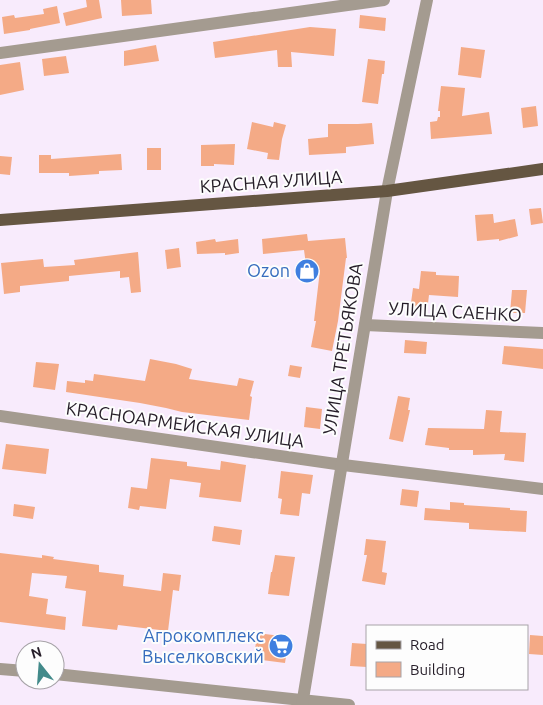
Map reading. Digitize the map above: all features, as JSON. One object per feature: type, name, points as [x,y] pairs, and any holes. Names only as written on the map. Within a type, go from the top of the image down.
[{"type":"main road","name":"КРАСНАЯ УЛИЦА","points":[[0,220],[387,191],[543,170]]},
{"type":"street","points":[[0,53],[384,0]]},
{"type":"street","name":"УЛИЦА ТРЕТЬЯКОВА","points":[[302,703],[387,191],[427,0]]},
{"type":"street","name":"УЛИЦА САЕНКО","points":[[365,325],[543,333]]},
{"type":"street","name":"КРАСНОАРМЕЙСКАЯ УЛИЦА","points":[[0,416],[342,465],[543,489]]},
{"type":"street","points":[[0,668],[15,670]]},
{"type":"street","points":[[65,675],[302,703],[349,705]]},
{"type":"building","points":[[86,0],[99,0],[102,18],[66,26],[63,13],[87,7]]},
{"type":"building","points":[[121,0],[151,0],[152,14],[122,16]]},
{"type":"building","points":[[57,6],[60,23],[4,34],[2,17],[14,15],[15,18],[44,14],[43,9]]},
{"type":"building","points":[[360,15],[386,18],[385,31],[359,28]]},
{"type":"building","points":[[310,27],[336,29],[334,56],[291,52],[292,67],[278,67],[277,50],[215,58],[213,42]]},
{"type":"building","points":[[156,45],[159,61],[124,66],[124,51]]},
{"type":"building","points":[[461,47],[485,50],[481,78],[458,75]]},
{"type":"building","points":[[66,56],[69,73],[44,76],[42,59]]},
{"type":"building","points":[[368,59],[385,61],[378,104],[362,102]]},
{"type":"building","points":[[20,62],[24,90],[0,95],[0,65]]},
{"type":"building","points":[[441,86],[465,88],[462,116],[489,112],[492,134],[431,139],[430,122],[437,121],[438,117],[440,117],[440,111],[438,111]]},
{"type":"building","points":[[536,106],[538,126],[523,128],[521,108]]},
{"type":"building","points":[[252,122],[273,127],[274,122],[286,125],[279,160],[267,159],[268,153],[247,149]]},
{"type":"building","points":[[372,123],[374,144],[346,147],[346,153],[309,155],[308,139],[328,137],[328,124]]},
{"type":"building","points":[[235,144],[234,165],[214,164],[214,166],[201,166],[201,145]]},
{"type":"building","points":[[147,148],[161,148],[161,170],[147,170]]},
{"type":"building","points":[[121,154],[122,170],[99,171],[99,174],[69,176],[69,173],[39,173],[39,155],[51,155],[51,159]]},
{"type":"building","points":[[0,156],[12,157],[10,175],[0,174]]},
{"type":"building","points":[[541,208],[543,223],[531,225],[529,209]]},
{"type":"building","points":[[493,214],[494,223],[515,219],[518,236],[499,241],[499,239],[477,241],[475,215]]},
{"type":"building","points":[[307,234],[308,241],[345,238],[347,258],[332,351],[311,347],[316,321],[314,321],[320,270],[307,272],[304,250],[263,254],[262,239]]},
{"type":"building","points":[[215,239],[216,242],[238,239],[239,253],[225,255],[225,253],[197,254],[196,242]]},
{"type":"building","points":[[179,248],[181,267],[167,269],[165,250]]},
{"type":"building","points":[[138,252],[141,292],[131,293],[129,277],[120,278],[120,271],[69,276],[69,281],[20,286],[20,292],[4,294],[1,263],[43,259],[44,267],[75,265],[74,260]]},
{"type":"building","points":[[421,271],[436,272],[436,275],[459,276],[458,297],[429,295],[427,312],[410,310],[413,288],[419,289]]},
{"type":"building","points":[[512,290],[527,290],[525,313],[510,313]]},
{"type":"building","points":[[405,340],[427,342],[426,354],[404,353]]},
{"type":"building","points":[[504,346],[543,349],[543,369],[502,364]]},
{"type":"building","points":[[150,359],[192,369],[189,379],[237,386],[239,378],[254,381],[250,396],[252,397],[249,420],[182,412],[140,403],[66,392],[67,381],[85,383],[85,380],[93,381],[94,374],[145,381]]},
{"type":"building","points":[[36,362],[59,364],[55,390],[33,387]]},
{"type":"building","points":[[290,365],[302,367],[300,378],[288,376]]},
{"type":"building","points":[[398,396],[410,398],[408,410],[410,410],[403,442],[389,439]]},
{"type":"building","points":[[306,407],[322,409],[320,429],[304,427]]},
{"type":"building","points":[[486,410],[502,411],[500,432],[526,433],[524,462],[504,460],[505,454],[473,455],[473,450],[449,450],[449,448],[425,445],[428,428],[484,429]]},
{"type":"building","points":[[6,444],[49,449],[46,474],[2,469]]},
{"type":"building","points":[[151,458],[187,462],[187,466],[220,470],[221,461],[246,465],[241,502],[199,497],[201,483],[170,479],[166,509],[140,506],[139,510],[128,508],[131,487],[147,489]]},
{"type":"building","points":[[281,471],[313,475],[310,494],[302,493],[299,516],[280,514],[282,499],[278,498]]},
{"type":"building","points":[[402,489],[419,491],[417,507],[400,505]]},
{"type":"building","points":[[450,502],[527,511],[526,532],[469,529],[469,523],[424,520],[425,508],[450,510]]},
{"type":"building","points":[[14,504],[35,507],[33,519],[13,516]]},
{"type":"building","points":[[214,526],[242,530],[240,545],[212,541]]},
{"type":"building","points":[[366,539],[386,541],[382,572],[387,573],[385,585],[362,581],[367,555],[364,555]]},
{"type":"building","points":[[0,553],[42,558],[42,555],[54,557],[53,559],[99,565],[99,572],[124,575],[123,586],[161,591],[163,573],[181,575],[179,591],[173,590],[168,631],[118,625],[117,630],[82,626],[86,591],[65,588],[67,576],[32,573],[29,596],[48,599],[46,614],[66,617],[65,630],[0,622]]},
{"type":"building","points":[[275,555],[295,557],[289,596],[268,594]]},
{"type":"building","points":[[257,633],[289,637],[285,663],[254,659]]},
{"type":"building","points":[[530,635],[543,636],[543,655],[529,654]]},
{"type":"building","points":[[352,643],[366,644],[366,667],[350,666]]},
{"type":"place","name":"Ozon","points":[[307,271]]},
{"type":"place","name":"Агрокомплекс Выселковский","points":[[281,646]]}]
